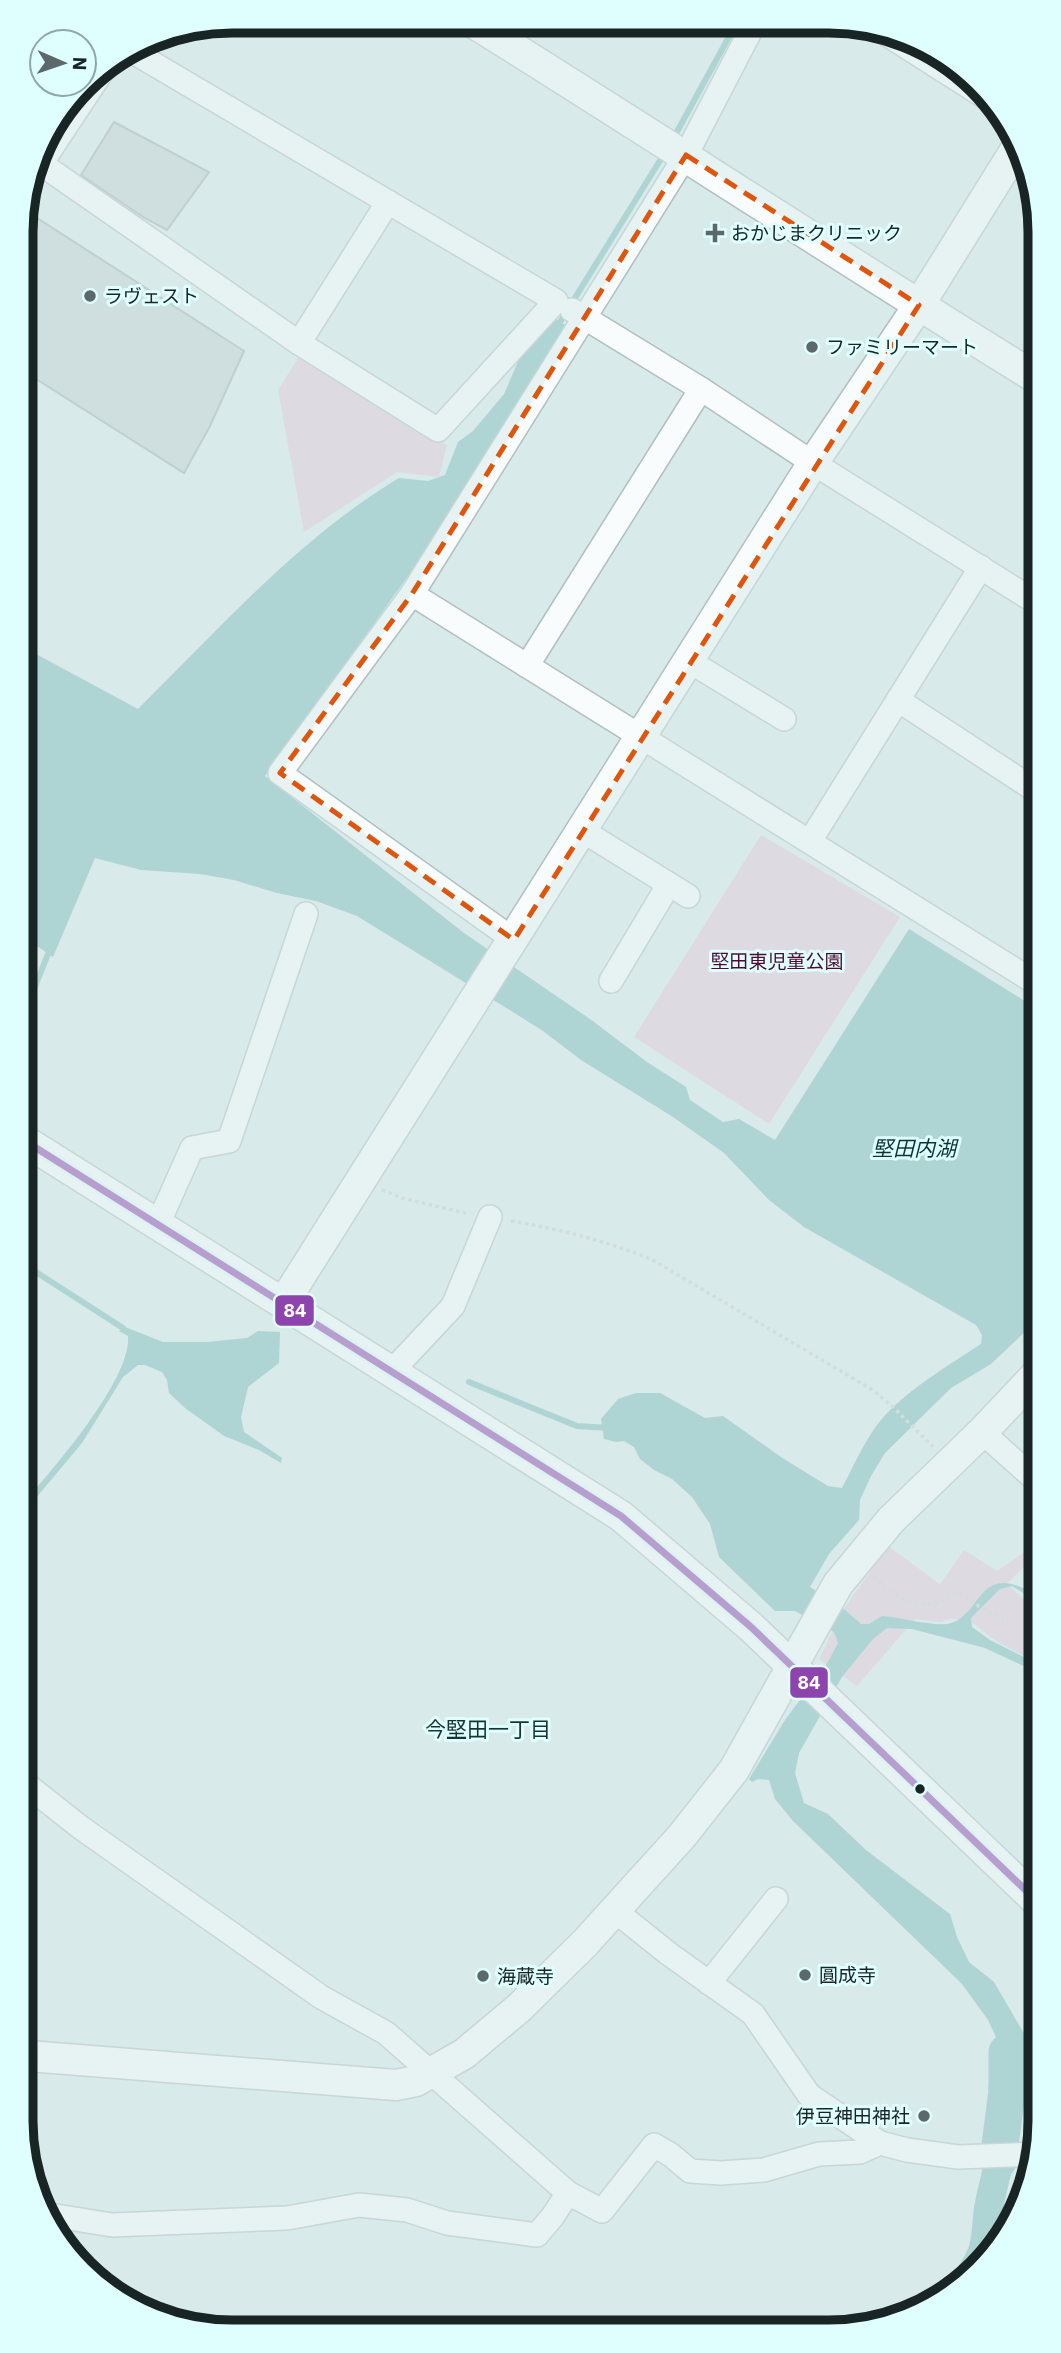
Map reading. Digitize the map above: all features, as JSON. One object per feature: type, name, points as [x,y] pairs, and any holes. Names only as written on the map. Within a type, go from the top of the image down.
[{"type":"street","points":[[508,949],[280,773],[412,594],[686,155],[749,33]]},
{"type":"street","points":[[491,34],[1028,373]]},
{"type":"street","points":[[140,56],[585,318],[1028,597]]},
{"type":"street","points":[[922,57],[952,76]]},
{"type":"street","points":[[284,1302],[813,463],[919,305],[1012,155]]},
{"type":"street","points":[[44,167],[299,343],[438,430],[556,301]]},
{"type":"street","points":[[299,343],[388,202]]},
{"type":"street","points":[[527,666],[701,389]]},
{"type":"street","points":[[810,841],[981,567]]},
{"type":"street","points":[[412,594],[1028,978]]},
{"type":"street","points":[[689,662],[785,719]]},
{"type":"street","points":[[898,700],[1028,785]]},
{"type":"street","points":[[583,831],[679,890],[611,981]]},
{"type":"street","points":[[158,1224],[192,1148],[229,1141],[306,914]]},
{"type":"street","points":[[34,1146],[621,1516],[800,1674],[1027,1892]]},
{"type":"street","points":[[392,1371],[453,1306],[490,1217]]},
{"type":"street","points":[[33,2056],[396,2085],[416,2081],[464,2054],[519,2008],[585,1943],[682,1836],[734,1770],[800,1674],[815,1626],[838,1584],[891,1520],[1027,1384]]},
{"type":"street","points":[[982,1432],[1027,1472]]},
{"type":"street","points":[[33,1790],[80,1827],[321,1997],[386,2033],[568,2193],[602,2211],[653,2146],[671,2155],[690,2171],[721,2174],[764,2170],[819,2154],[860,2152],[880,2143]]},
{"type":"street","points":[[709,1983],[776,1899]]},
{"type":"street","points":[[614,1910],[669,1954],[753,2014],[809,2095],[880,2143],[907,2150],[958,2157],[1024,2155]]},
{"type":"street","points":[[58,2215],[112,2225],[287,2218],[359,2206],[407,2210],[447,2223],[537,2235],[568,2193]]},
{"type":"path","points":[[362,1179],[402,1198],[455,1211],[571,1232],[651,1259],[871,1389],[922,1437]]},
{"type":"path","points":[[859,1559],[886,1589],[908,1603],[932,1604],[946,1600],[956,1591],[986,1611],[1009,1622]]},
{"type":"highlighted area","points":[[686,155],[919,305],[514,940],[280,773],[412,594]]},
{"type":"green space","points":[[300,355],[421,432],[447,445],[439,477],[397,472],[304,532],[278,390]]},
{"type":"green space","name":"堅田東児童公園","points":[[761,835],[900,917],[769,1124],[634,1037]]},
{"type":"green space","points":[[888,1546],[940,1584],[964,1550],[997,1571],[1027,1553],[1027,1563],[1007,1584],[1027,1602],[1027,1657],[996,1641],[969,1620],[952,1619],[941,1622],[915,1619],[857,1686],[819,1659],[844,1609]]},
{"type":"water","name":"堅田内湖","points":[[555,319],[567,326],[438,534],[265,776],[464,933],[686,1087],[690,1100],[723,1122],[739,1119],[775,1140],[909,929],[1028,1003],[1027,1329],[991,1364],[951,1388],[885,1453],[860,1500],[859,1520],[829,1554],[810,1587],[844,1609],[861,1624],[869,1624],[882,1616],[947,1624],[958,1620],[981,1595],[998,1584],[1010,1584],[1027,1590],[1027,1595],[1012,1586],[1000,1589],[971,1618],[972,1627],[990,1640],[1027,1659],[1027,1668],[985,1648],[912,1629],[887,1628],[873,1639],[842,1677],[799,1753],[795,1773],[804,1803],[828,1814],[866,1850],[950,1914],[969,1962],[994,1982],[1027,2037],[1027,2068],[1015,2102],[993,2100],[992,2091],[988,2090],[997,2039],[988,2020],[962,1984],[793,1821],[775,1799],[769,1780],[758,1779],[752,1782],[749,1779],[785,1720],[828,1662],[838,1643],[834,1632],[795,1611],[775,1611],[719,1557],[710,1524],[692,1497],[672,1479],[640,1459],[634,1447],[624,1441],[604,1439],[601,1419],[618,1399],[636,1393],[660,1393],[705,1418],[723,1416],[828,1486],[842,1488],[867,1440],[887,1413],[926,1381],[981,1344],[982,1335],[976,1325],[804,1227],[769,1200],[724,1153],[673,1117],[581,1060],[543,1031],[357,916],[316,901],[234,880],[200,874],[141,870],[95,858],[53,957],[34,944],[34,653],[138,709],[294,556],[362,502],[399,478],[428,481],[445,475],[458,442],[473,431],[504,394],[520,357]]},
{"type":"water","points":[[125,1327],[163,1342],[207,1342],[247,1338],[258,1331],[280,1332],[279,1363],[248,1387],[241,1417],[244,1432],[282,1458],[281,1463],[259,1450],[224,1436],[169,1393],[167,1380],[162,1372],[138,1365],[123,1377],[82,1443],[33,1501],[33,1491],[89,1422],[118,1375],[126,1354],[128,1336],[119,1331]]},
{"type":"water","points":[[994,2112],[1011,2113],[1011,2174],[1000,2222],[978,2252],[947,2280],[969,2246],[975,2202]]},
{"type":"building","points":[[114,122],[209,172],[167,230],[81,175]]},
{"type":"building","name":"ラヴェスト","points":[[37,218],[244,351],[210,426],[184,473],[34,378],[34,223]]},
{"type":"waterway","points":[[673,139],[731,33]]},
{"type":"waterway","points":[[557,327],[664,154]]},
{"type":"waterway","points":[[34,990],[48,954]]},
{"type":"waterway","points":[[33,1270],[123,1328]]},
{"type":"waterway","points":[[469,1382],[577,1426],[609,1428]]},
{"type":"waterway","points":[[998,2161],[1007,2091],[1007,2052]]},
{"type":"transit line","name":"84","points":[[34,1146],[621,1516],[751,1627],[1027,1892]]},
{"type":"place","name":"おかじまクリニック","points":[[715,233]]},
{"type":"place","name":"ラヴェスト","points":[[90,296]]},
{"type":"place","name":"ファミリーマート","points":[[812,347]]},
{"type":"place","name":"圓成寺","points":[[805,1975]]},
{"type":"place","name":"海蔵寺","points":[[483,1976]]},
{"type":"place","name":"伊豆神田神社","points":[[924,2116]]},
{"type":"district","name":"今堅田一丁目","points":[[488,1730]]}]
